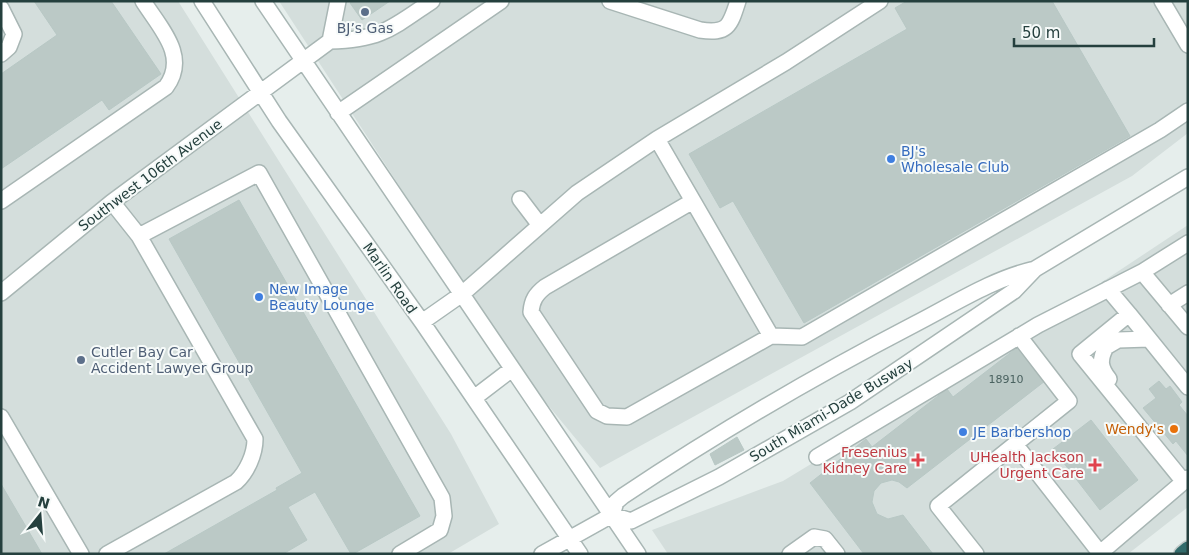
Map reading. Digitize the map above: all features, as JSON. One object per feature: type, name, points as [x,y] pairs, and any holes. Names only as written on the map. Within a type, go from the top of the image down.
[{"type":"highway","points":[[1182,554],[1188,549]]},
{"type":"street","points":[[1,202],[166,87],[176,68],[172,48],[142,1]]},
{"type":"street","name":"Marlin Road","points":[[202,1],[260,92],[422,322],[580,554]]},
{"type":"street","points":[[263,1],[638,554]]},
{"type":"street","points":[[338,1],[330,41],[360,40],[385,33],[432,1]]},
{"type":"street","points":[[338,112],[501,1]]},
{"type":"street","points":[[610,1],[700,30],[712,32],[722,31],[729,24],[738,1]]},
{"type":"street","points":[[422,322],[462,294],[576,193],[657,139],[786,62],[880,1]]},
{"type":"street","points":[[1162,1],[1188,45]]},
{"type":"street","points":[[1,8],[14,34],[10,47],[1,54]]},
{"type":"street","name":"Southwest 106th Avenue","points":[[1,293],[112,202],[330,41]]},
{"type":"street","points":[[693,201],[545,286],[534,298],[531,312],[597,411],[617,418],[627,417],[771,336],[802,337],[1160,130],[1188,111]]},
{"type":"street","points":[[657,139],[771,336]]},
{"type":"street","points":[[139,236],[259,173],[442,498],[444,516],[440,530],[400,554]]},
{"type":"street","name":"South Miami-Dade Busway","points":[[612,515],[631,521],[650,512],[719,477],[850,402],[1014,291],[1035,269],[1188,177]]},
{"type":"street","points":[[520,199],[539,224]]},
{"type":"street","points":[[107,554],[236,482],[245,472],[255,445],[255,440],[139,236],[112,202]]},
{"type":"street","points":[[816,457],[1019,336],[1142,272],[1188,243]]},
{"type":"street","name":"South Miami-Dade Busway","points":[[542,554],[612,515],[616,502],[623,496],[723,431],[890,337],[1009,275],[1035,269]]},
{"type":"street","points":[[1142,272],[1188,327]]},
{"type":"street","points":[[1108,289],[1188,387]]},
{"type":"street","points":[[1169,305],[1188,293]]},
{"type":"street","points":[[1015,444],[1099,553],[1186,480],[1169,463],[1080,354],[1129,314]]},
{"type":"street","points":[[976,554],[938,506],[1069,400],[1019,336]]},
{"type":"street","points":[[1149,339],[1112,342],[1102,355],[1100,363],[1103,372],[1165,448],[1169,463]]},
{"type":"street","points":[[474,398],[512,369]]},
{"type":"street","points":[[1,417],[81,554]]},
{"type":"street","points":[[790,554],[814,537],[824,539],[837,554]]},
{"type":"shaded area","points":[[1,1],[178,1],[451,434],[499,524],[448,554],[1,554]]},
{"type":"shaded area","points":[[279,1],[1188,1],[1188,133],[1132,176],[600,468],[519,370]]},
{"type":"shaded area","points":[[1188,225],[1188,507],[1128,554],[668,554],[652,530],[783,481],[1007,345]]},
{"type":"building","points":[[34,1],[111,1],[161,74],[109,110],[102,100],[1,169],[1,74],[57,35]]},
{"type":"building","name":"BJ’s Gas","points":[[353,1],[390,1],[362,20],[350,3]]},
{"type":"building","name":"BJ's Wholesale Club","points":[[907,1],[1052,1],[1130,136],[804,323],[733,201],[720,208],[689,154],[907,29],[895,8]]},
{"type":"building","points":[[239,200],[420,516],[353,554],[351,554],[315,492],[288,507],[307,540],[283,554],[164,554],[277,490],[276,488],[302,473],[169,239]]},
{"type":"building","points":[[1018,347],[1045,381],[907,488],[899,482],[892,480],[881,483],[874,491],[872,502],[877,514],[888,519],[903,515],[933,554],[864,554],[810,483],[866,439],[872,447],[947,389],[953,397]]},
{"type":"building","name":"Wendy's","points":[[1159,381],[1166,389],[1170,386],[1182,402],[1179,405],[1188,416],[1188,456],[1176,441],[1173,444],[1143,408],[1156,398],[1149,389]]},
{"type":"building","name":"UHealth Jackson Urgent Care","points":[[1091,420],[1138,480],[1100,510],[1053,449]]},
{"type":"building","points":[[737,437],[744,450],[715,465],[710,454]]},
{"type":"building","points":[[1,484],[42,554],[1,554]]},
{"type":"place","name":"BJ’s Gas","points":[[365,12]]},
{"type":"place","name":"BJ's Wholesale Club","points":[[891,159]]},
{"type":"place","name":"New Image Beauty Lounge","points":[[259,297]]},
{"type":"place","name":"Cutler Bay Car Accident Lawyer Group","points":[[81,360]]},
{"type":"place","name":"Wendy's","points":[[1174,429]]},
{"type":"place","name":"JE Barbershop","points":[[963,432]]},
{"type":"place","name":"Fresenius Kidney Care","points":[[918,460]]},
{"type":"place","name":"UHealth Jackson Urgent Care","points":[[1095,465]]}]
